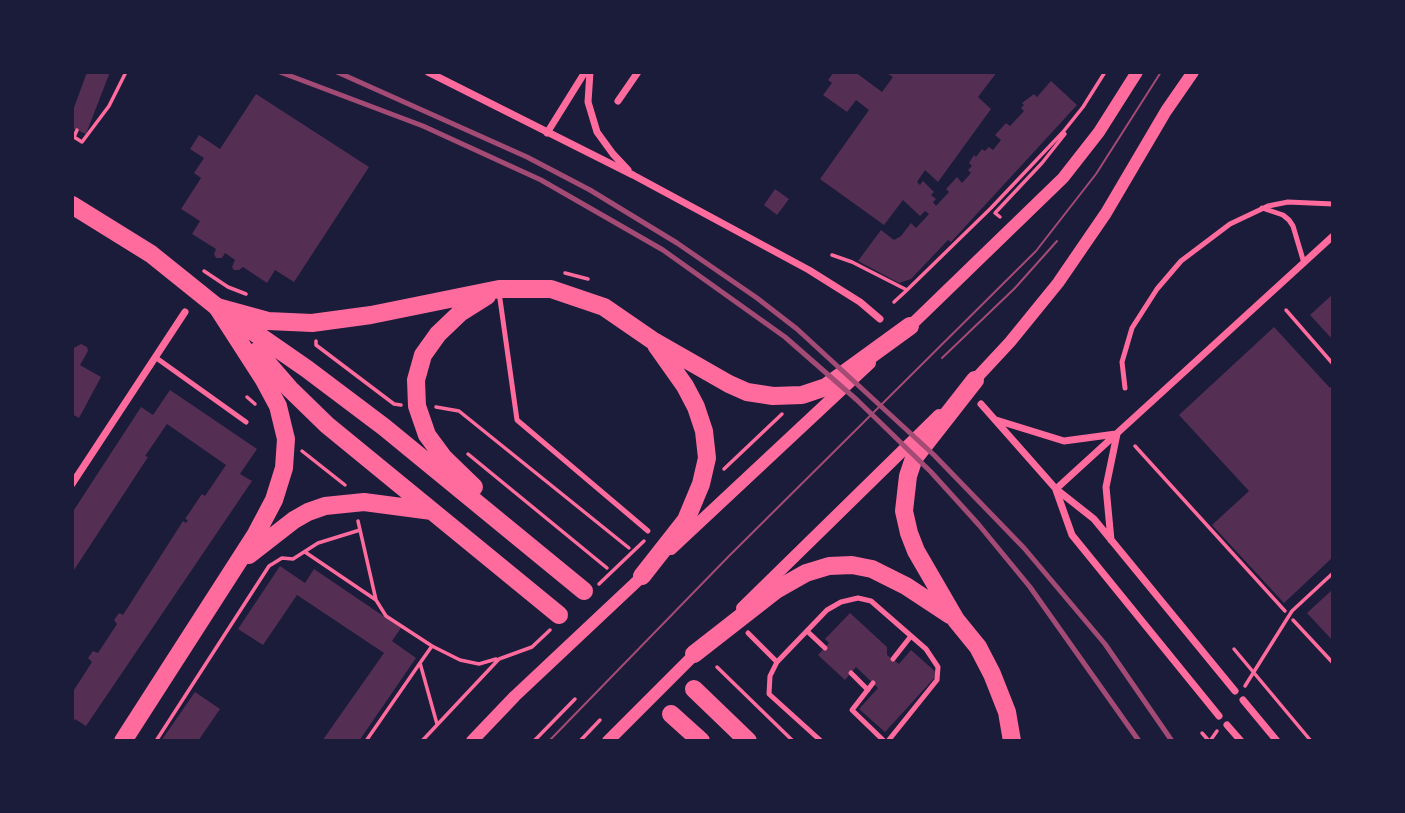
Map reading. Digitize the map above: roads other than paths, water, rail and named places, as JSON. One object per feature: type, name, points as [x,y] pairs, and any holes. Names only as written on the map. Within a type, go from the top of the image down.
[{"type":"main road","points":[[72,205],[151,254],[217,307],[307,369],[384,427],[579,587],[444,458],[427,435],[418,412],[417,373],[426,351],[447,323],[499,289]]},
{"type":"main road","points":[[217,307],[268,321],[312,323],[371,315],[499,289],[551,289],[582,298],[614,313],[652,340],[729,384],[773,396],[795,396],[826,387],[910,326]]},
{"type":"main road","points":[[123,741],[256,534],[274,500],[284,468],[287,449],[284,428],[274,397],[217,307]]},
{"type":"main road","points":[[217,307],[290,389],[362,455],[435,511],[559,615]]},
{"type":"main road","points":[[642,576],[686,520],[708,458],[704,431],[696,407],[685,386],[652,340]]},
{"type":"main road","points":[[975,380],[914,458],[904,502],[906,522],[914,546],[956,620],[985,659],[1004,703],[1012,741]]},
{"type":"main road","points":[[235,566],[300,516],[325,506],[374,502],[435,511]]},
{"type":"main road","points":[[694,654],[776,590],[806,573],[829,566],[857,565],[884,574],[956,620]]},
{"type":"main road","points":[[694,689],[750,741]]},
{"type":"main road","points":[[671,714],[701,741]]},
{"type":"street","points":[[428,72],[633,175],[809,270],[860,302],[880,319]]},
{"type":"street","points":[[449,81],[454,72]]},
{"type":"street","points":[[547,133],[585,72]]},
{"type":"street","points":[[590,72],[588,102],[597,132],[633,175]]},
{"type":"street","points":[[618,100],[638,72]]},
{"type":"street","points":[[472,741],[514,696],[910,326],[1063,178],[1099,132],[1136,72]]},
{"type":"street","points":[[608,741],[975,380],[1010,342],[1058,283],[1106,213],[1192,72]]},
{"type":"street","points":[[1056,489],[1333,236]]},
{"type":"street","points":[[72,484],[185,312]]},
{"type":"street","points":[[981,404],[1056,489],[1094,519],[1235,691]]},
{"type":"street","points":[[994,419],[1064,441],[1117,434]]},
{"type":"street","points":[[1111,541],[1106,487],[1117,434]]},
{"type":"street","points":[[1056,489],[1072,536],[1219,716]]},
{"type":"street","points":[[1242,700],[1278,741]]},
{"type":"street","points":[[1227,725],[1241,741]]},
{"type":"lane","points":[[1125,388],[1122,362],[1129,335],[1139,313],[1181,261],[1202,243],[1262,208],[1288,202],[1333,204]]},
{"type":"lane","points":[[1262,208],[1283,215],[1289,220],[1304,263]]},
{"type":"lane","points":[[499,289],[517,420],[648,531]]},
{"type":"lane","points":[[155,357],[246,422]]},
{"type":"lane","points":[[821,741],[769,694],[771,676],[777,662],[827,610],[841,602],[858,598],[871,601],[926,649],[939,667],[939,674],[886,741],[852,710],[873,683]]},
{"type":"lane","points":[[807,631],[825,648]]},
{"type":"lane","points":[[748,633],[777,662]]},
{"type":"lane","points":[[893,659],[911,636]]},
{"type":"lane","points":[[851,673],[868,690]]},
{"type":"tram line","points":[[549,741],[729,556],[1036,251],[1096,174],[1161,72]]},
{"type":"tram line","points":[[942,358],[1015,288],[1057,241]]},
{"type":"railway","points":[[280,72],[423,126],[541,180],[663,250],[785,337],[857,400],[931,472],[979,525],[1030,587],[1139,741]]},
{"type":"railway","points":[[337,72],[527,157],[590,190],[677,243],[797,329],[934,455],[1024,548],[1105,644],[1172,741]]}]
